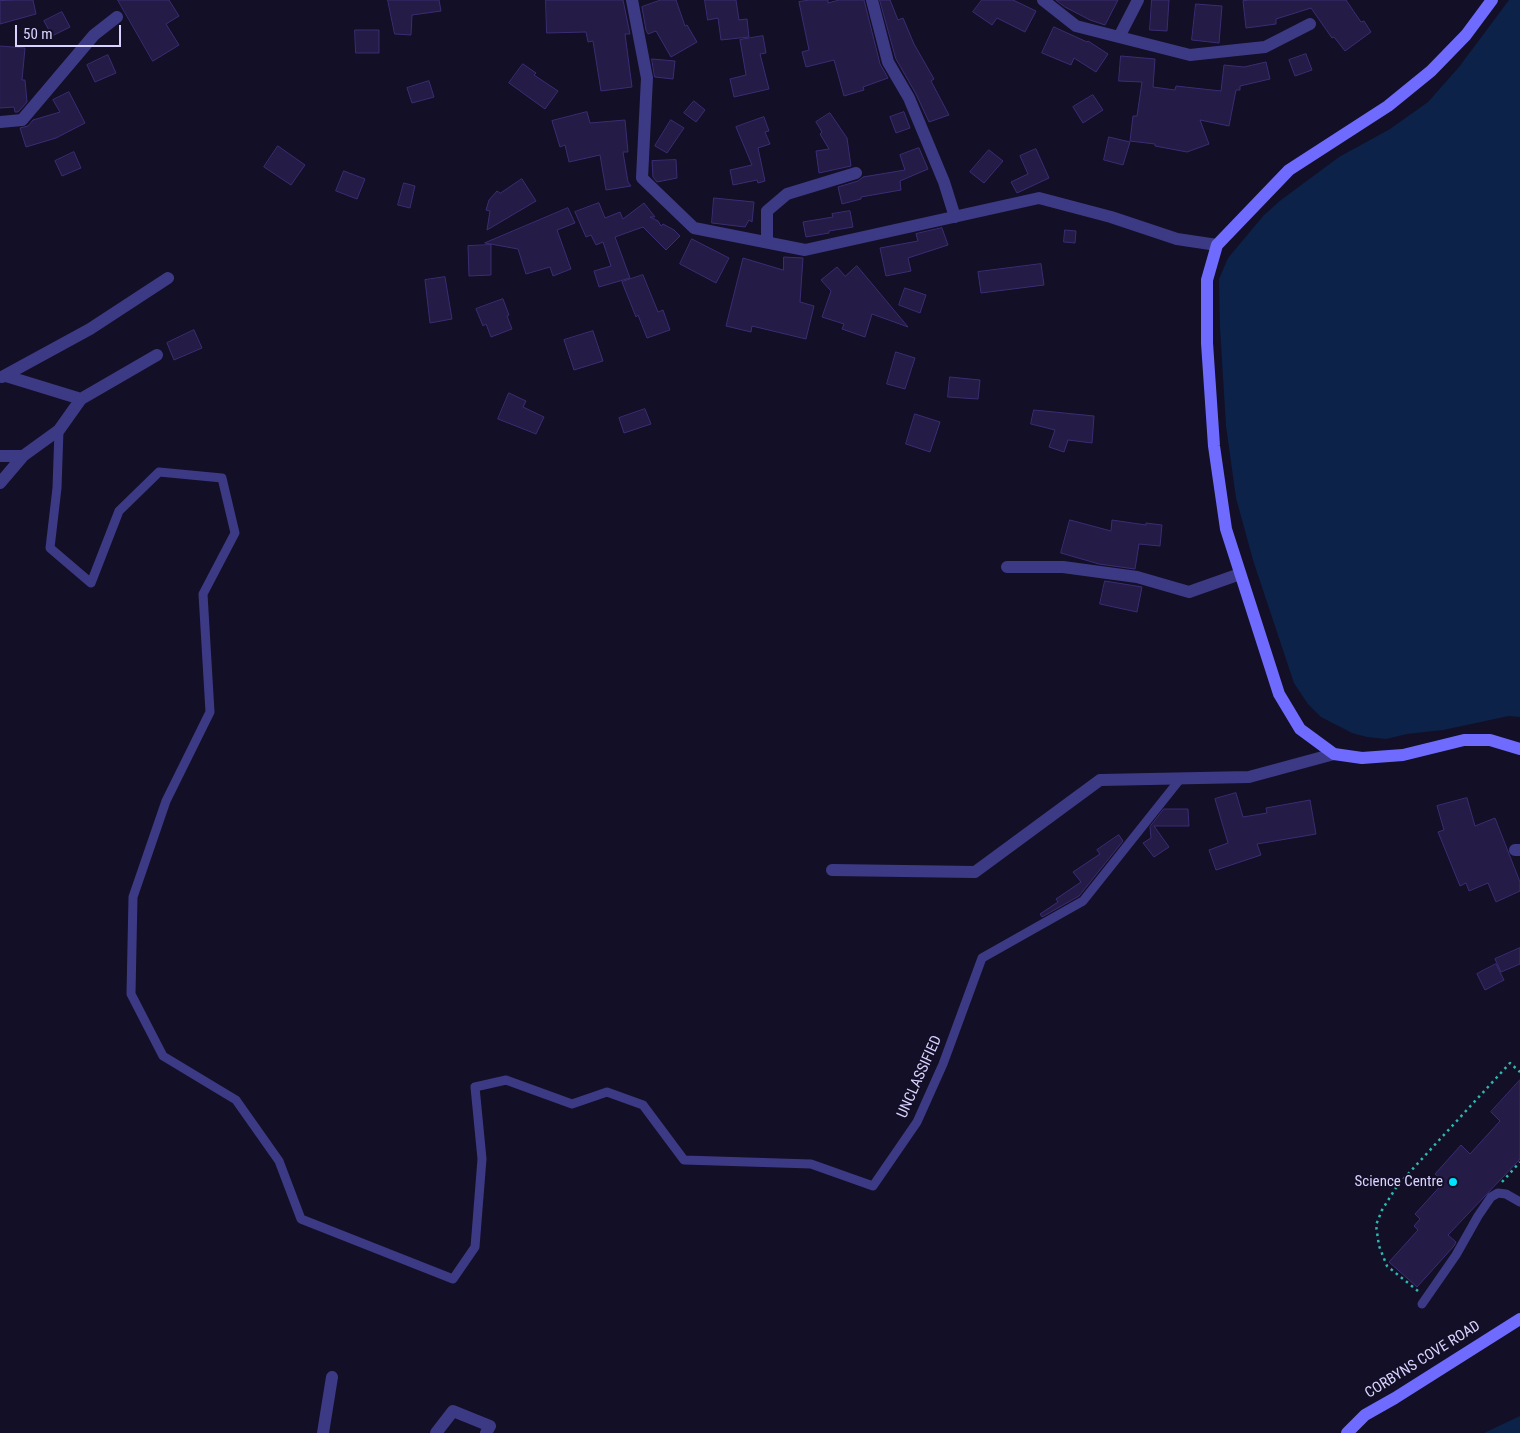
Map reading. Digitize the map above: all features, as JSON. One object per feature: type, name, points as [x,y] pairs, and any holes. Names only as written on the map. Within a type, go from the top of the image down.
[{"type":"main road","points":[[1492,0],[1466,35],[1431,71],[1388,106],[1289,170],[1217,245],[1207,280],[1207,343],[1214,446],[1226,529],[1279,694],[1300,729],[1334,754],[1362,758],[1403,755],[1464,740],[1490,740],[1520,748]]},
{"type":"main road","name":"CORBYNS COVE ROAD","points":[[1348,1433],[1364,1415],[1395,1398],[1520,1318]]},
{"type":"street","points":[[632,0],[647,78],[642,178],[694,228],[805,250],[1039,198],[1177,239],[1217,245]]},
{"type":"street","points":[[872,0],[888,62],[909,98],[944,182],[955,217]]},
{"type":"street","points":[[1043,0],[1076,26],[1190,55],[1265,47],[1310,24]]},
{"type":"street","points":[[1119,37],[1138,0]]},
{"type":"street","points":[[0,122],[22,120],[94,36],[118,17]]},
{"type":"street","points":[[767,242],[767,211],[787,194],[856,173]]},
{"type":"street","points":[[3,377],[90,329],[168,278]]},
{"type":"street","points":[[0,483],[23,456],[58,430],[81,399],[157,355]]},
{"type":"street","points":[[3,377],[81,399]]},
{"type":"street","points":[[0,456],[23,456]]},
{"type":"street","points":[[1007,566],[1063,567],[1137,577],[1189,592],[1240,574]]},
{"type":"street","points":[[832,870],[975,872],[1100,780],[1249,777],[1334,754]]},
{"type":"street","points":[[323,1433],[332,1377]]},
{"type":"street","points":[[436,1433],[453,1411],[490,1426],[486,1433]]},
{"type":"lane","name":"UNCLASSIFIED","points":[[58,430],[57,488],[50,548],[91,583],[120,511],[159,472],[222,478],[235,533],[203,594],[210,712],[166,801],[133,897],[131,994],[163,1056],[236,1100],[279,1161],[301,1219],[453,1279],[475,1247],[482,1159],[476,1087],[506,1080],[572,1104],[607,1092],[643,1105],[684,1160],[811,1164],[873,1186],[917,1122],[943,1064],[982,958],[1083,902],[1181,778]]},
{"type":"lane","points":[[1424,1301],[1456,1255],[1491,1197],[1498,1193],[1506,1194],[1520,1202]]},
{"type":"path","points":[[1424,1301],[1387,1266],[1378,1246],[1376,1225],[1382,1210],[1397,1186],[1510,1062],[1520,1072]]},
{"type":"path","points":[[1498,1193],[1500,1184],[1520,1163]]},
{"type":"water","points":[[1509,0],[1520,0],[1520,717],[1509,716],[1443,730],[1407,734],[1386,739],[1367,737],[1352,733],[1321,717],[1308,704],[1294,683],[1253,560],[1236,498],[1226,426],[1219,279],[1228,258],[1264,215],[1281,200],[1339,157],[1390,129],[1428,102],[1459,67]]},
{"type":"water","points":[[1520,1416],[1520,1433],[1484,1433]]},
{"type":"building","points":[[33,0],[36,14],[0,24],[0,1]]},
{"type":"building","points":[[118,0],[169,0],[179,16],[166,24],[179,45],[153,61]]},
{"type":"building","points":[[388,0],[439,0],[441,11],[412,15],[411,35],[395,34]]},
{"type":"building","points":[[546,0],[623,0],[630,34],[625,34],[632,87],[601,91],[593,41],[588,42],[586,32],[547,33]]},
{"type":"building","points":[[661,0],[676,0],[685,26],[687,25],[697,42],[671,57],[656,31],[648,34],[646,30],[642,7]]},
{"type":"building","points":[[705,0],[736,0],[739,20],[747,19],[749,37],[721,40],[718,18],[708,20]]},
{"type":"building","points":[[828,0],[828,3],[839,0],[864,0],[880,64],[888,78],[863,87],[864,90],[844,96],[834,60],[806,67],[802,52],[809,50],[799,2]]},
{"type":"building","points":[[880,0],[890,0],[898,20],[903,18],[914,44],[934,79],[931,81],[949,115],[929,122],[896,59]]},
{"type":"building","points":[[982,0],[1013,0],[1036,11],[1025,32],[997,18],[992,25],[973,12]]},
{"type":"building","points":[[1056,0],[1118,0],[1105,25],[1090,20]]},
{"type":"building","points":[[1152,0],[1169,0],[1167,31],[1150,30]]},
{"type":"building","points":[[1346,0],[1361,22],[1364,21],[1371,32],[1345,51],[1334,37],[1332,38],[1311,8],[1276,19],[1276,24],[1246,28],[1243,1]]},
{"type":"building","points":[[1196,4],[1222,6],[1219,43],[1192,40]]},
{"type":"building","points":[[62,12],[70,27],[52,36],[44,21]]},
{"type":"building","points":[[1054,27],[1088,41],[1108,54],[1096,72],[1074,58],[1071,65],[1042,53]]},
{"type":"building","points":[[355,30],[379,30],[379,53],[356,53]]},
{"type":"building","points":[[763,36],[766,53],[760,54],[769,89],[734,97],[730,79],[746,75],[740,40]]},
{"type":"building","points":[[0,46],[25,48],[22,80],[25,80],[27,102],[18,112],[15,112],[14,107],[0,108]]},
{"type":"building","points":[[1306,54],[1312,70],[1295,76],[1289,60]]},
{"type":"building","points":[[108,55],[116,73],[95,82],[87,65]]},
{"type":"building","points":[[1121,56],[1155,59],[1153,87],[1175,90],[1176,86],[1221,91],[1224,65],[1244,67],[1266,62],[1270,79],[1240,86],[1240,90],[1236,90],[1229,126],[1200,120],[1209,144],[1187,152],[1155,146],[1155,144],[1130,141],[1133,116],[1137,116],[1142,82],[1119,81]]},
{"type":"building","points":[[652,59],[675,61],[673,79],[655,77]]},
{"type":"building","points":[[523,64],[536,73],[534,75],[558,91],[545,109],[509,83]]},
{"type":"building","points":[[429,81],[434,97],[412,103],[407,88]]},
{"type":"building","points":[[69,92],[85,123],[56,138],[26,147],[20,128],[28,126],[33,120],[60,112],[53,100]]},
{"type":"building","points":[[1093,95],[1103,110],[1083,123],[1073,107]]},
{"type":"building","points":[[694,101],[705,110],[696,122],[684,113]]},
{"type":"building","points":[[587,112],[590,123],[625,120],[628,152],[623,152],[628,182],[631,186],[606,190],[600,155],[569,162],[565,145],[560,147],[552,121]]},
{"type":"building","points":[[904,112],[910,128],[896,133],[890,117]]},
{"type":"building","points":[[830,113],[847,138],[851,166],[819,173],[816,151],[829,149],[820,134],[822,132],[816,122]]},
{"type":"building","points":[[764,117],[769,131],[765,132],[770,144],[758,148],[765,181],[758,183],[757,180],[733,185],[730,170],[752,165],[736,127]]},
{"type":"building","points":[[671,120],[684,128],[667,153],[655,146]]},
{"type":"building","points":[[1109,137],[1130,142],[1123,165],[1104,160]]},
{"type":"building","points":[[278,146],[305,165],[291,185],[264,167]]},
{"type":"building","points":[[919,148],[928,169],[900,181],[901,190],[861,197],[861,199],[842,204],[838,187],[858,181],[863,177],[905,170],[900,155]]},
{"type":"building","points":[[1036,149],[1049,178],[1017,193],[1011,182],[1028,174],[1020,156]]},
{"type":"building","points":[[989,150],[1003,161],[984,183],[970,172]]},
{"type":"building","points":[[74,152],[81,168],[62,176],[55,161]]},
{"type":"building","points":[[676,160],[677,178],[657,182],[653,177],[652,161]]},
{"type":"building","points":[[344,171],[365,179],[357,199],[336,191]]},
{"type":"building","points":[[522,179],[536,201],[487,230],[490,211],[486,210],[489,200],[497,191],[500,193]]},
{"type":"building","points":[[404,183],[415,186],[410,208],[398,205]]},
{"type":"building","points":[[714,198],[754,202],[752,222],[749,220],[745,227],[712,223]]},
{"type":"building","points":[[599,203],[605,218],[620,212],[623,219],[644,203],[655,217],[650,217],[658,221],[661,226],[663,224],[674,230],[680,236],[666,250],[643,227],[615,237],[630,278],[599,287],[594,271],[611,266],[603,242],[596,245],[591,235],[586,237],[575,212]]},
{"type":"building","points":[[568,208],[575,223],[557,230],[571,269],[553,276],[550,267],[526,274],[518,249],[485,243]]},
{"type":"building","points":[[850,211],[853,227],[806,237],[803,222],[833,217],[832,214]]},
{"type":"building","points":[[942,228],[948,245],[908,258],[911,271],[886,276],[880,248],[918,241],[916,234]]},
{"type":"building","points":[[1065,230],[1076,231],[1075,243],[1064,242]]},
{"type":"building","points":[[692,239],[729,258],[716,283],[680,264]]},
{"type":"building","points":[[491,245],[491,275],[469,276],[468,246]]},
{"type":"building","points":[[784,257],[803,258],[800,302],[814,306],[806,339],[752,326],[751,332],[726,326],[743,258],[783,270]]},
{"type":"building","points":[[1041,264],[1044,285],[981,293],[978,272]]},
{"type":"building","points":[[857,266],[908,327],[872,314],[865,337],[842,329],[844,324],[822,317],[831,291],[821,280],[837,267],[845,276]]},
{"type":"building","points":[[643,275],[658,312],[663,310],[670,330],[647,338],[622,282]]},
{"type":"building","points":[[445,277],[452,319],[430,323],[425,280]]},
{"type":"building","points":[[905,288],[926,295],[920,313],[899,305]]},
{"type":"building","points":[[503,299],[512,329],[491,337],[486,324],[483,326],[476,309]]},
{"type":"building","points":[[194,330],[202,348],[174,360],[167,343]]},
{"type":"building","points":[[593,331],[603,361],[574,370],[564,340]]},
{"type":"building","points":[[896,352],[915,358],[905,389],[887,384]]},
{"type":"building","points":[[950,377],[980,380],[978,399],[948,397]]},
{"type":"building","points":[[509,393],[526,401],[523,407],[544,417],[536,434],[498,419]]},
{"type":"building","points":[[645,409],[651,424],[624,433],[619,418]]},
{"type":"building","points":[[1034,410],[1094,416],[1092,443],[1068,440],[1064,452],[1049,447],[1055,430],[1031,424]]},
{"type":"building","points":[[915,414],[940,422],[930,452],[906,444]]},
{"type":"building","points":[[1070,520],[1111,531],[1112,520],[1146,525],[1146,523],[1162,525],[1160,546],[1139,544],[1135,569],[1099,564],[1061,553]]},
{"type":"building","points":[[1105,581],[1142,587],[1137,612],[1100,604]]},
{"type":"building","points":[[1236,793],[1243,817],[1267,813],[1266,808],[1310,800],[1316,834],[1257,844],[1261,855],[1216,870],[1209,850],[1228,843],[1215,799]]},
{"type":"building","points":[[1467,798],[1475,826],[1495,818],[1520,882],[1520,891],[1496,902],[1488,883],[1469,891],[1466,883],[1460,886],[1438,832],[1444,830],[1437,806]]},
{"type":"building","points":[[1164,809],[1188,809],[1189,826],[1154,826],[1169,847],[1154,857],[1143,843],[1151,838],[1150,827]]},
{"type":"building","points":[[1119,835],[1123,841],[1079,896],[1042,917],[1040,914],[1058,902],[1056,899],[1081,882],[1073,872],[1100,854],[1097,850]]},
{"type":"building","points":[[1520,948],[1520,964],[1501,972],[1495,959]]},
{"type":"building","points":[[1496,964],[1504,980],[1485,990],[1477,974]]},
{"type":"building","points":[[1520,1080],[1520,1159],[1448,1235],[1456,1242],[1454,1246],[1417,1287],[1389,1262],[1418,1230],[1414,1226],[1420,1219],[1415,1214],[1444,1182],[1435,1174],[1461,1145],[1470,1154],[1500,1121],[1491,1112]]},
{"type":"place","name":"Science Centre","points":[[1453,1182]]}]
